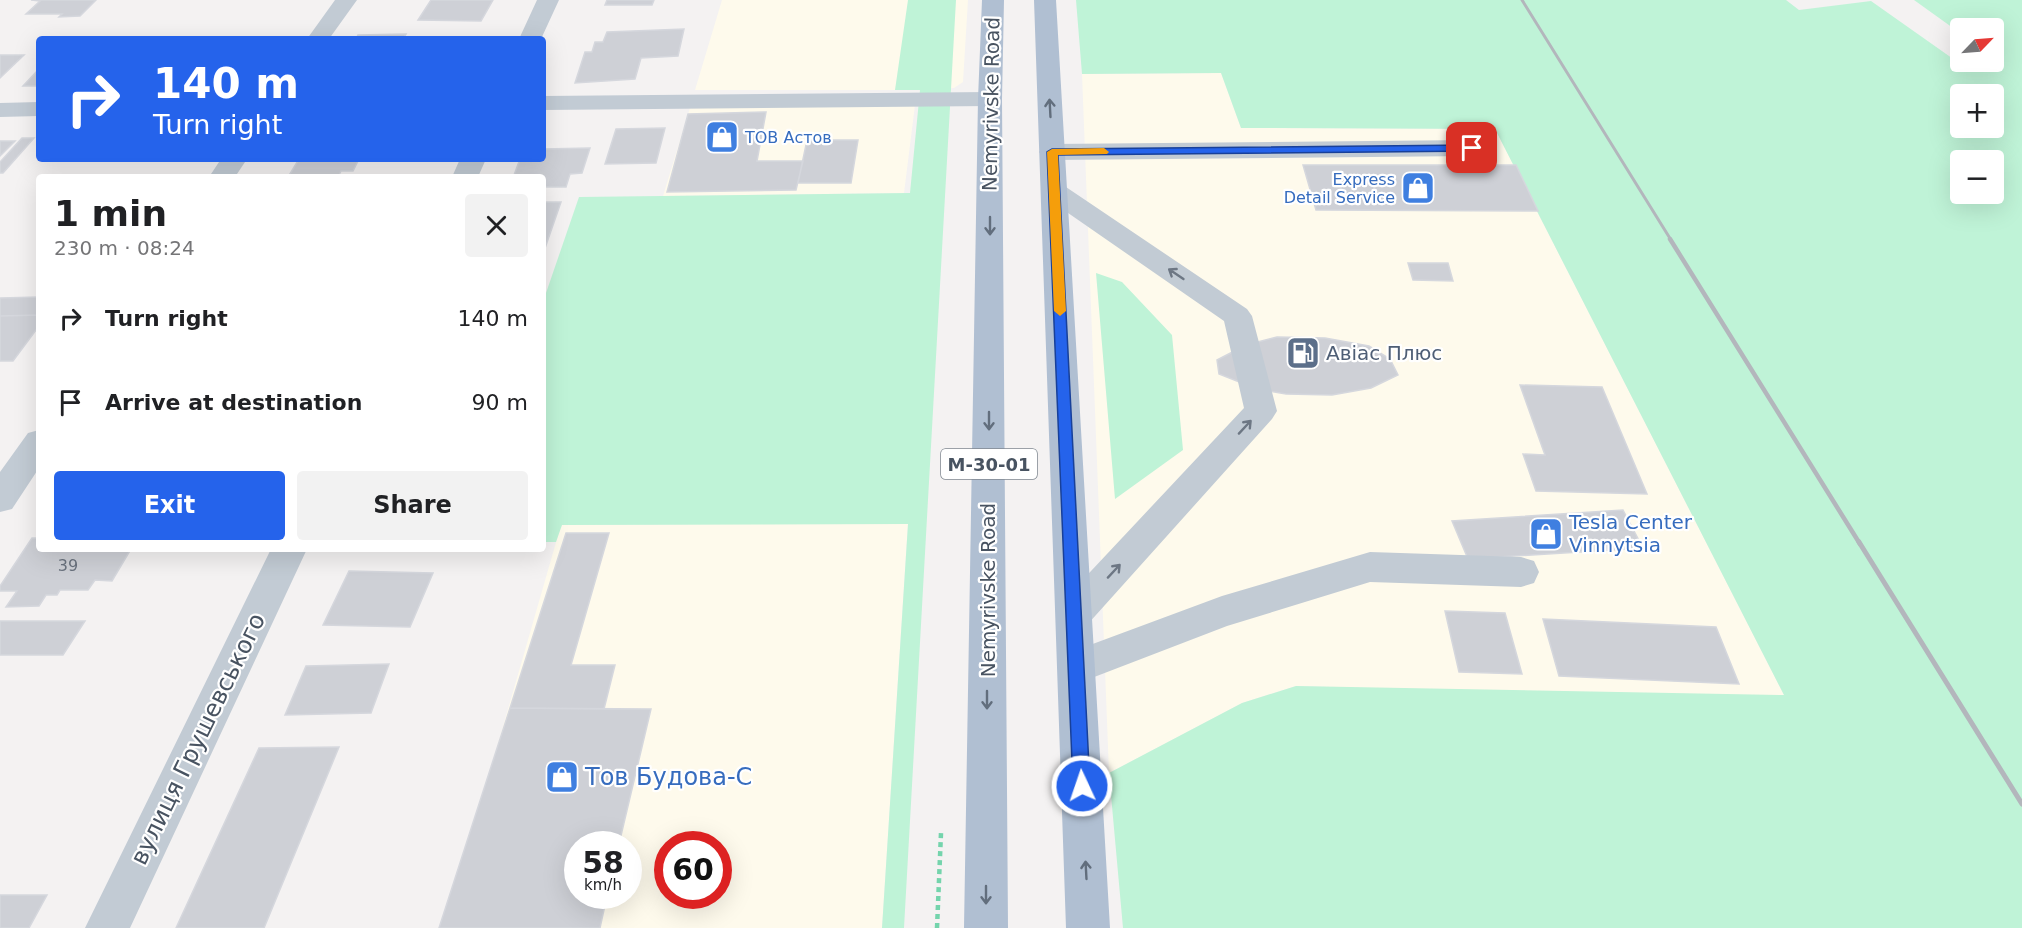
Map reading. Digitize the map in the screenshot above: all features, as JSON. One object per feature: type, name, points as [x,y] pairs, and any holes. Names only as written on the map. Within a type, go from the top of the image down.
[{"type":"main road","name":"Nemyrivske Road","points":[[986,928],[990,99],[993,0]]},
{"type":"main road","points":[[1045,0],[1088,928]]},
{"type":"street","points":[[320,36],[346,0]]},
{"type":"street","points":[[531,36],[548,0]]},
{"type":"street","points":[[546,103],[990,99]]},
{"type":"street","points":[[0,110],[36,109]]},
{"type":"street","points":[[1052,152],[1472,148]]},
{"type":"street","points":[[1054,190],[1237,316],[1261,411],[1074,614]]},
{"type":"street","points":[[0,499],[36,446]]},
{"type":"street","name":"вулиця Грушевського","points":[[107,928],[288,552]]},
{"type":"street","points":[[1076,667],[1222,612],[1370,567],[1521,572]]},
{"type":"shaded area","points":[[722,0],[968,0],[963,82],[954,88],[928,90],[695,90]]},
{"type":"shaded area","points":[[1221,73],[1241,128],[1495,129],[1784,695],[1727,698],[1296,686],[1242,703],[1109,773],[1082,74]]},
{"type":"shaded area","points":[[915,105],[904,193],[663,196],[690,108]]},
{"type":"shaded area","points":[[908,523],[882,928],[445,928],[561,525]]},
{"type":"green space","points":[[908,0],[956,0],[904,928],[882,928],[908,524],[562,525],[556,542],[546,542],[546,293],[579,197],[910,193],[920,90],[895,90]]},
{"type":"green space","points":[[1076,0],[1786,0],[1799,10],[1871,1],[1950,57],[1950,72],[2004,72],[2004,18],[1950,18],[1950,26],[1914,0],[2022,0],[2022,928],[1123,928],[1109,773],[1242,703],[1296,686],[1784,695],[1495,129],[1241,128],[1221,73],[1082,74]]},
{"type":"green space","points":[[1096,273],[1122,282],[1172,335],[1183,450],[1115,499]]},
{"type":"building","points":[[31,0],[96,0],[80,16],[59,17],[62,14],[26,14],[40,1]]},
{"type":"building","points":[[431,0],[493,0],[481,21],[418,20]]},
{"type":"building","points":[[607,0],[654,0],[652,5],[605,5]]},
{"type":"building","points":[[684,29],[678,56],[641,58],[635,79],[575,83],[585,52],[592,52],[595,42],[603,42],[607,32]]},
{"type":"building","points":[[406,34],[405,36],[358,35]]},
{"type":"building","points":[[0,55],[24,55],[0,78]]},
{"type":"building","points":[[36,72],[36,86],[23,86]]},
{"type":"building","name":"ТОВ Астов","points":[[766,112],[757,161],[803,161],[796,190],[667,192],[688,114]]},
{"type":"building","points":[[665,128],[656,163],[605,164],[616,129]]},
{"type":"building","points":[[22,138],[34,138],[3,173],[0,173],[0,162]]},
{"type":"building","points":[[807,140],[858,140],[851,183],[798,183]]},
{"type":"building","points":[[0,141],[15,141],[0,156]]},
{"type":"building","points":[[590,148],[582,173],[570,174],[566,187],[546,187],[546,174],[514,174],[519,162],[546,162],[546,149]]},
{"type":"building","points":[[297,162],[358,162],[353,171],[341,171],[340,174],[290,174]]},
{"type":"building","name":"Express Detail Service","points":[[1303,165],[1516,165],[1538,211],[1316,210]]},
{"type":"building","points":[[546,202],[561,202],[546,245]]},
{"type":"building","points":[[1408,263],[1448,263],[1453,281],[1413,280]]},
{"type":"building","points":[[36,297],[36,315],[0,316],[0,298]]},
{"type":"building","points":[[36,315],[36,330],[13,361],[0,361],[0,316]]},
{"type":"building","points":[[1277,337],[1325,338],[1369,346],[1390,359],[1398,375],[1371,388],[1332,395],[1286,394],[1257,389],[1219,374],[1217,360],[1246,345]]},
{"type":"building","points":[[1520,385],[1602,387],[1647,494],[1536,491],[1523,454],[1545,455]]},
{"type":"building","name":"Tesla Center Vinnytsia","points":[[1623,510],[1643,548],[1468,559],[1452,521]]},
{"type":"building","points":[[566,533],[609,533],[571,665],[615,665],[604,709],[510,708]]},
{"type":"building","points":[[32,538],[36,538],[36,552],[129,552],[112,581],[95,580],[88,590],[60,590],[57,595],[46,595],[39,606],[6,607],[17,591],[0,591],[0,586]]},
{"type":"building","points":[[349,571],[433,573],[410,627],[323,625]]},
{"type":"building","points":[[1445,611],[1505,613],[1522,674],[1459,672]]},
{"type":"building","points":[[1543,619],[1716,627],[1739,684],[1559,676]]},
{"type":"building","points":[[0,621],[85,621],[63,655],[0,655]]},
{"type":"building","points":[[389,664],[371,713],[285,715],[306,666]]},
{"type":"building","name":"Тов Будова-С","points":[[510,708],[651,709],[622,831],[564,831],[564,909],[604,909],[600,928],[439,928]]},
{"type":"building","points":[[339,747],[264,928],[176,928],[259,748]]},
{"type":"building","points":[[0,895],[47,895],[29,928],[0,928]]},
{"type":"railway","points":[[1522,0],[1671,240]]},
{"type":"railway","points":[[1670,239],[1860,544]]},
{"type":"railway","points":[[1859,542],[2022,804]]},
{"type":"slow traffic","points":[[1060,311],[1052,152],[1104,152]]},
{"type":"place","name":"ТОВ Астов","points":[[722,137]]},
{"type":"place","name":"Express Detail Service","points":[[1418,188]]},
{"type":"place","name":"Авіас Плюс","points":[[1303,353]]},
{"type":"place","name":"Tesla Center Vinnytsia","points":[[1546,534]]},
{"type":"place","name":"Тов Будова-С","points":[[562,777]]},
{"type":"route","points":[[1082,786],[1052,152],[1472,148]]}]
